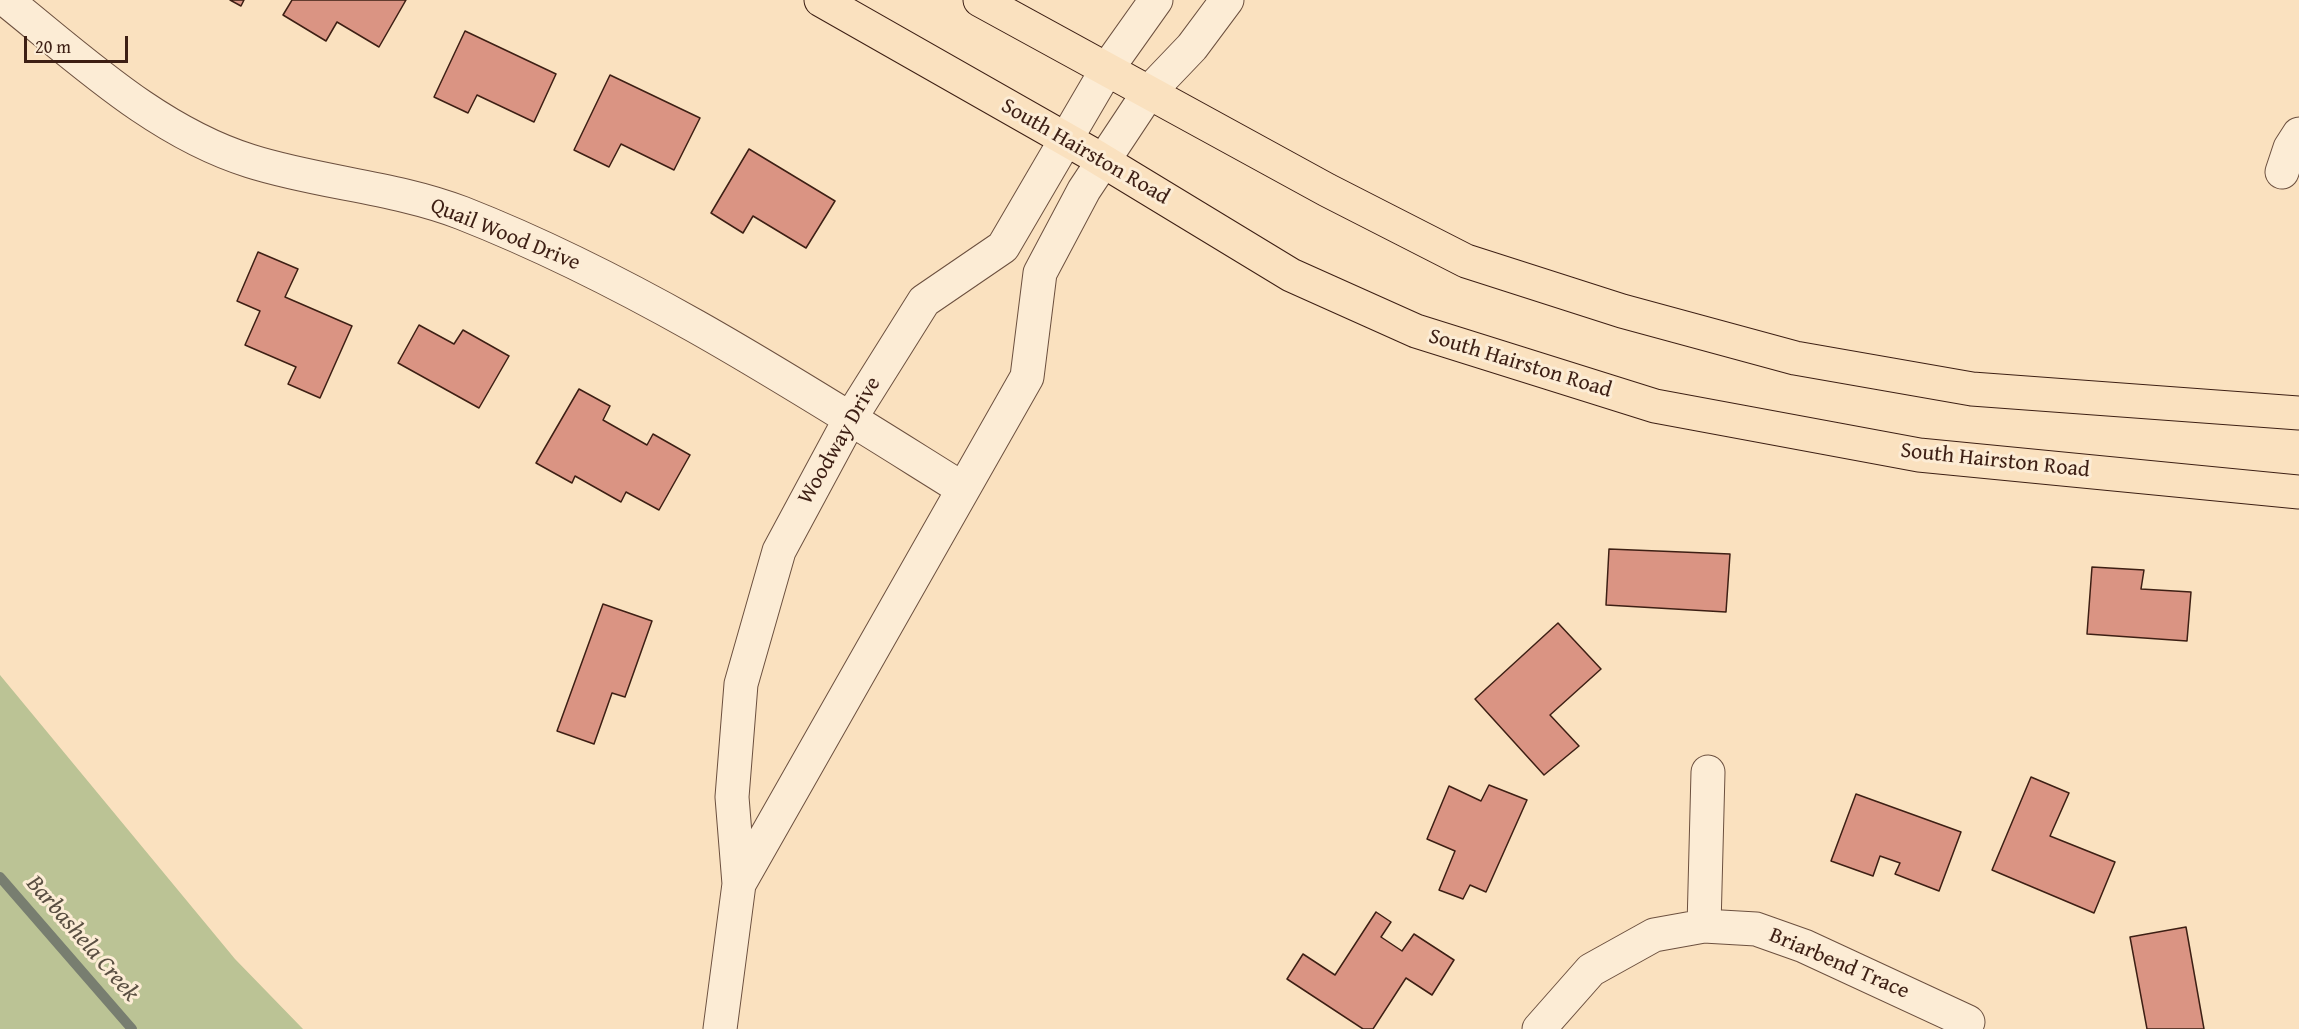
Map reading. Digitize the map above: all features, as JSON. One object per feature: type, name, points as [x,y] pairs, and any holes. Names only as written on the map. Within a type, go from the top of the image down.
[{"type":"main road","name":"South Hairston Road","points":[[821,0],[1103,161],[1291,275],[1416,331],[1655,406],[1918,455],[2299,492]]},
{"type":"main road","points":[[980,0],[1327,190],[1466,261],[1622,311],[1795,358],[1972,389],[2299,413]]},
{"type":"street","name":"Quail Wood Drive","points":[[6,0],[136,103],[200,141],[247,161],[297,175],[347,182],[459,212],[591,269],[760,362],[963,489]]},
{"type":"street","name":"Woodway Drive","points":[[720,1029],[739,884],[732,797],[741,684],[779,551],[850,419],[924,301],[1003,247],[1107,69],[1156,0]]},
{"type":"street","name":"Woodway Drive","points":[[739,884],[1027,377],[1040,273],[1084,190],[1149,92],[1192,47],[1227,0]]},
{"type":"street","points":[[2282,172],[2290,148],[2299,134]]},
{"type":"street","points":[[1704,926],[1708,772]]},
{"type":"street","name":"Briarbend Trace","points":[[1539,1029],[1591,970],[1654,935],[1704,926],[1756,929],[1804,946],[1968,1022]]},
{"type":"green space","points":[[0,675],[235,959],[303,1029],[0,1029]]},
{"type":"building","points":[[230,0],[244,0],[241,6]]},
{"type":"building","points":[[292,0],[406,0],[379,47],[337,22],[326,41],[283,15]]},
{"type":"building","points":[[465,31],[556,74],[534,122],[477,95],[468,113],[434,97]]},
{"type":"building","points":[[610,75],[700,118],[674,170],[621,144],[609,167],[574,150]]},
{"type":"building","points":[[749,149],[835,201],[806,248],[753,216],[743,233],[711,213]]},
{"type":"building","points":[[258,252],[298,269],[285,297],[352,326],[320,398],[288,384],[296,367],[245,345],[260,311],[237,301]]},
{"type":"building","points":[[419,325],[454,344],[463,330],[509,356],[479,408],[398,363]]},
{"type":"building","points":[[579,389],[610,406],[603,420],[647,445],[653,434],[690,455],[659,510],[626,492],[621,502],[575,476],[572,483],[536,463]]},
{"type":"building","points":[[1609,549],[1730,554],[1726,612],[1606,605]]},
{"type":"building","points":[[2092,567],[2144,570],[2141,589],[2191,592],[2187,641],[2087,634]]},
{"type":"building","points":[[603,604],[652,621],[625,697],[612,693],[594,744],[557,731]]},
{"type":"building","points":[[1558,623],[1601,669],[1550,715],[1579,746],[1544,775],[1475,699]]},
{"type":"building","points":[[2031,777],[2069,793],[2050,836],[2115,862],[2094,913],[1992,870]]},
{"type":"building","points":[[1489,785],[1527,800],[1486,892],[1470,885],[1463,899],[1439,890],[1455,851],[1427,839],[1449,786],[1481,801]]},
{"type":"building","points":[[1856,794],[1961,832],[1939,891],[1895,874],[1900,863],[1880,856],[1873,876],[1831,861]]},
{"type":"building","points":[[1376,912],[1391,922],[1381,937],[1402,951],[1414,934],[1454,960],[1432,995],[1406,978],[1373,1029],[1363,1029],[1287,979],[1303,954],[1335,975]]},
{"type":"building","points":[[2186,927],[2204,1029],[2147,1029],[2130,937]]},
{"type":"waterway","name":"Barbashela Creek","points":[[0,877],[132,1029]]}]
